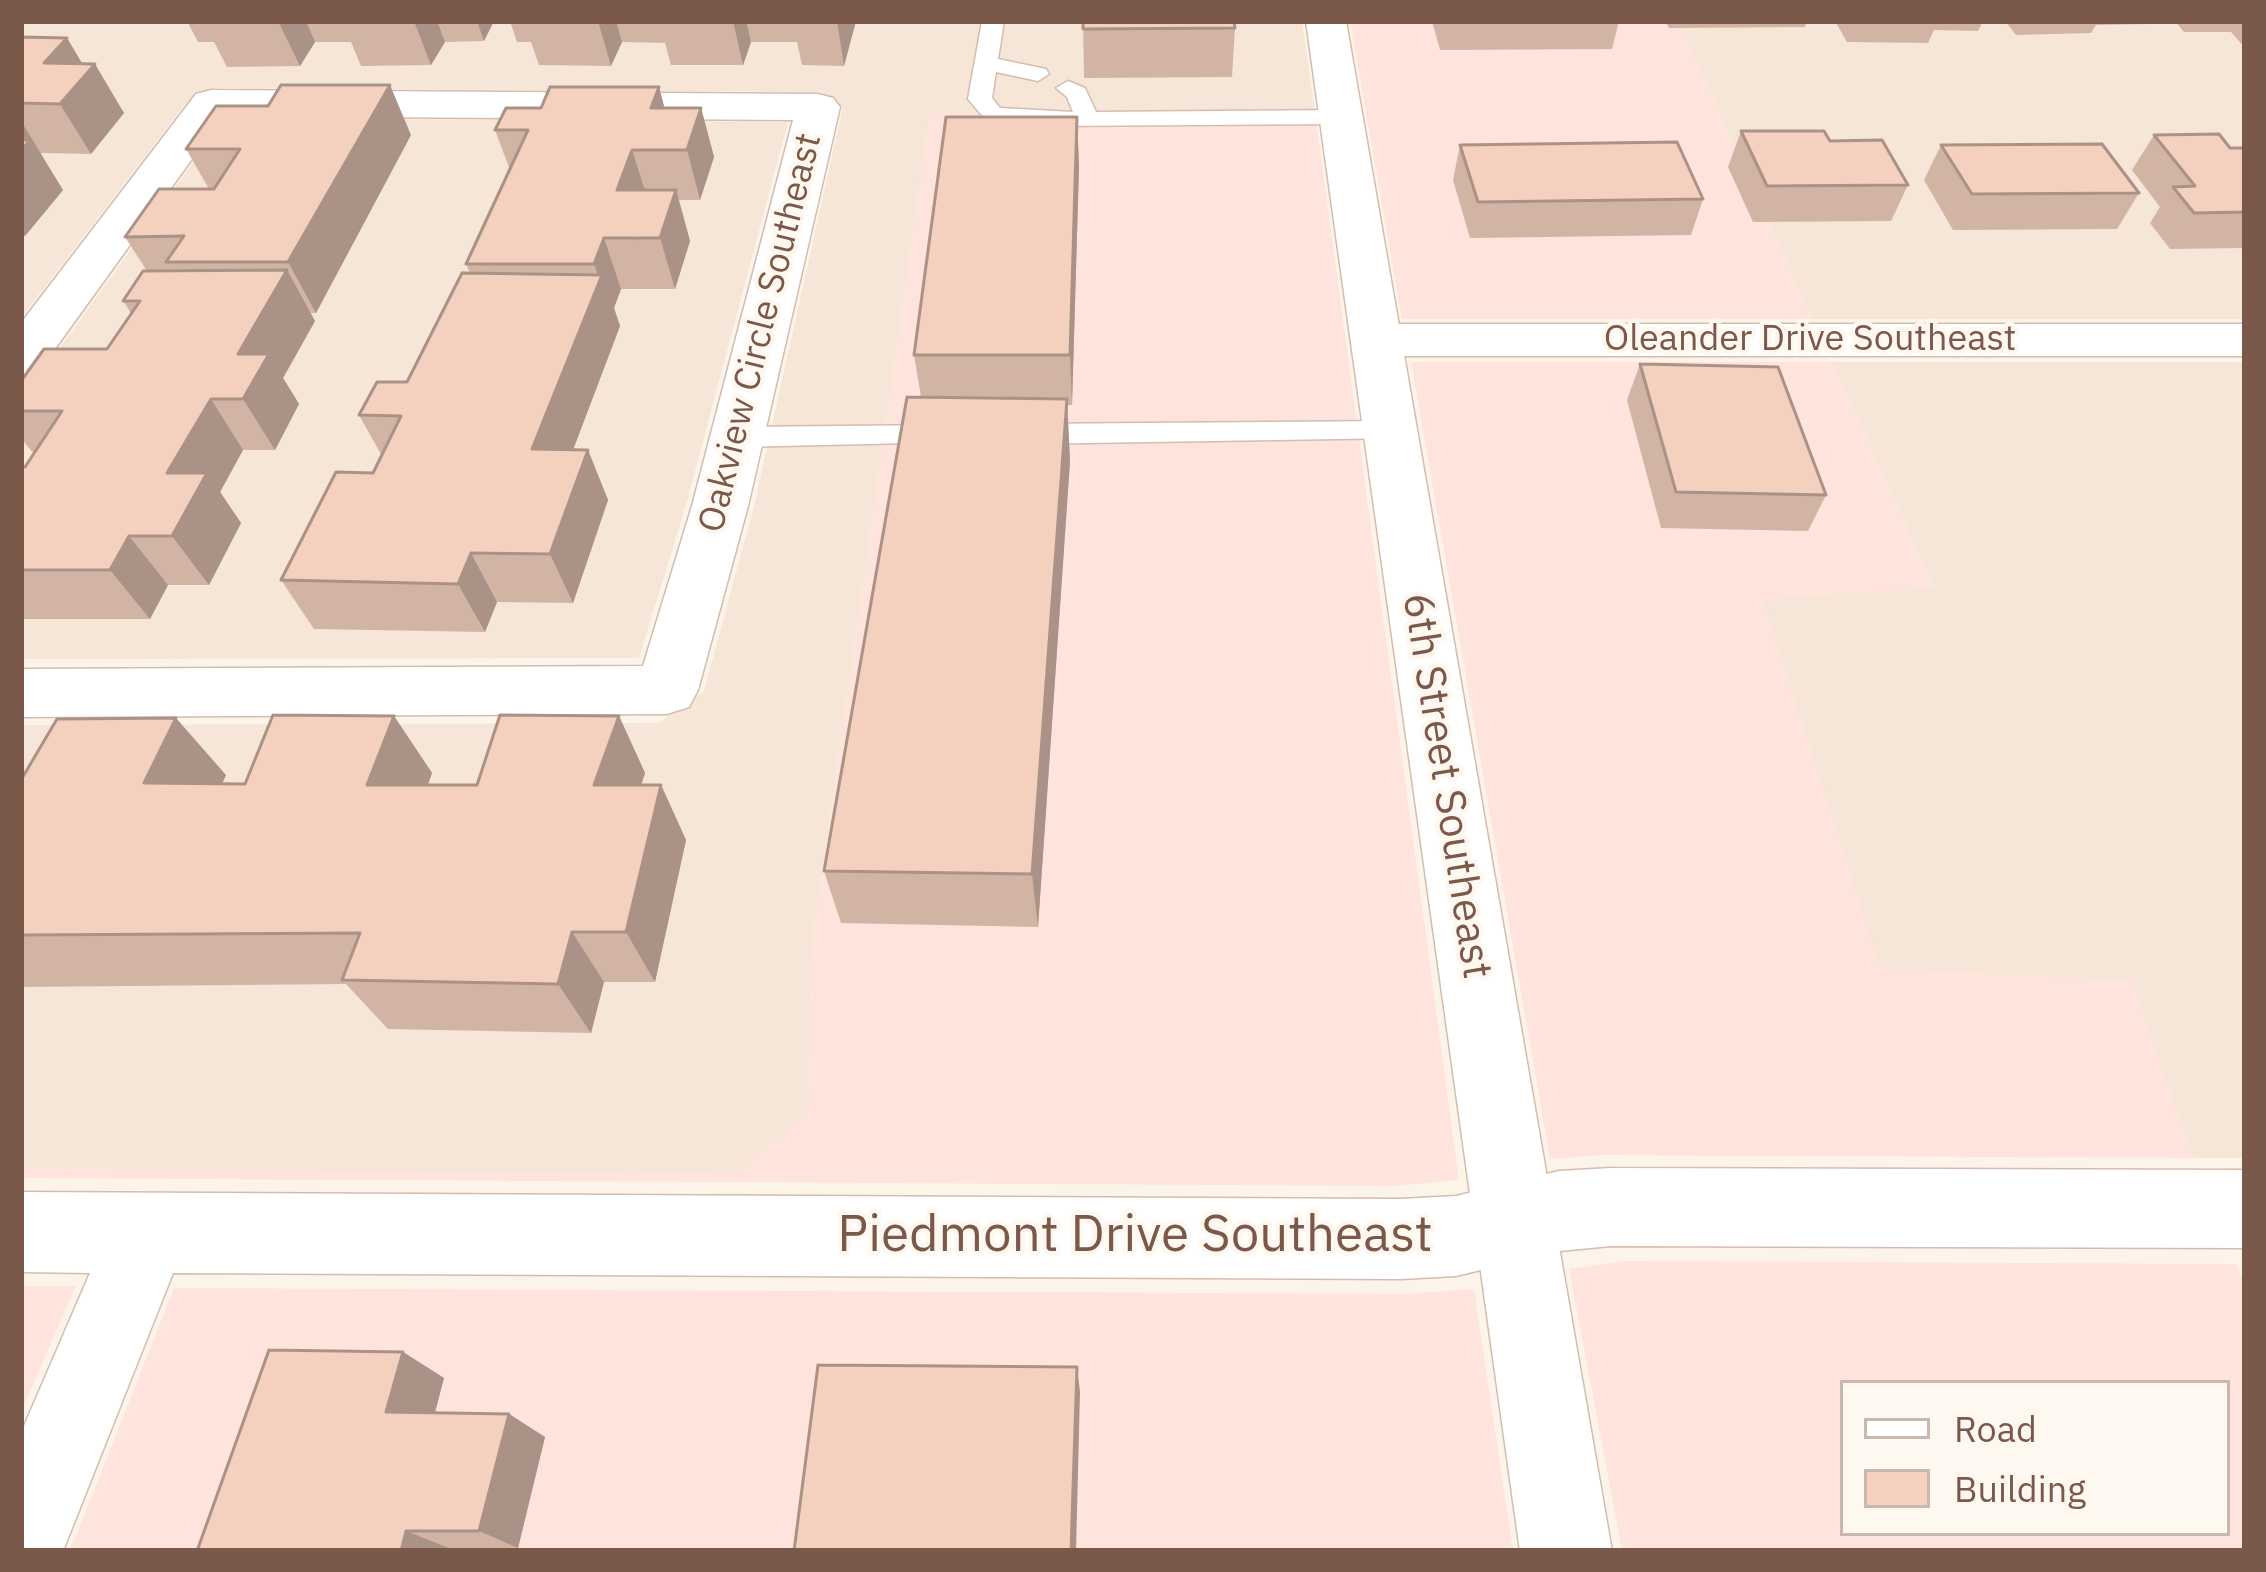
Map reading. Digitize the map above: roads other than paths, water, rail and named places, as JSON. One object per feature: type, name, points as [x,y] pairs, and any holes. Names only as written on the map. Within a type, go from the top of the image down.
[{"type":"street","name":"6th Street Southeast","points":[[1326,21],[1566,1551]]},
{"type":"street","name":"Oakview Circle Southeast","points":[[21,359],[211,103],[818,107],[737,437],[667,690],[21,693]]},
{"type":"street","name":"Oleander Drive Southeast","points":[[1376,340],[2245,340]]},
{"type":"street","name":"Piedmont Drive Southeast","points":[[21,1232],[1401,1239],[1456,1236],[1559,1211],[1611,1207],[2245,1210]]},
{"type":"street","points":[[21,1541],[148,1233]]},
{"type":"lane","points":[[993,21],[980,99],[992,114],[1342,117]]},
{"type":"lane","points":[[987,63],[1038,74]]},
{"type":"lane","points":[[1068,88],[1077,93],[1087,118]]},
{"type":"lane","points":[[737,437],[1392,431]]}]
